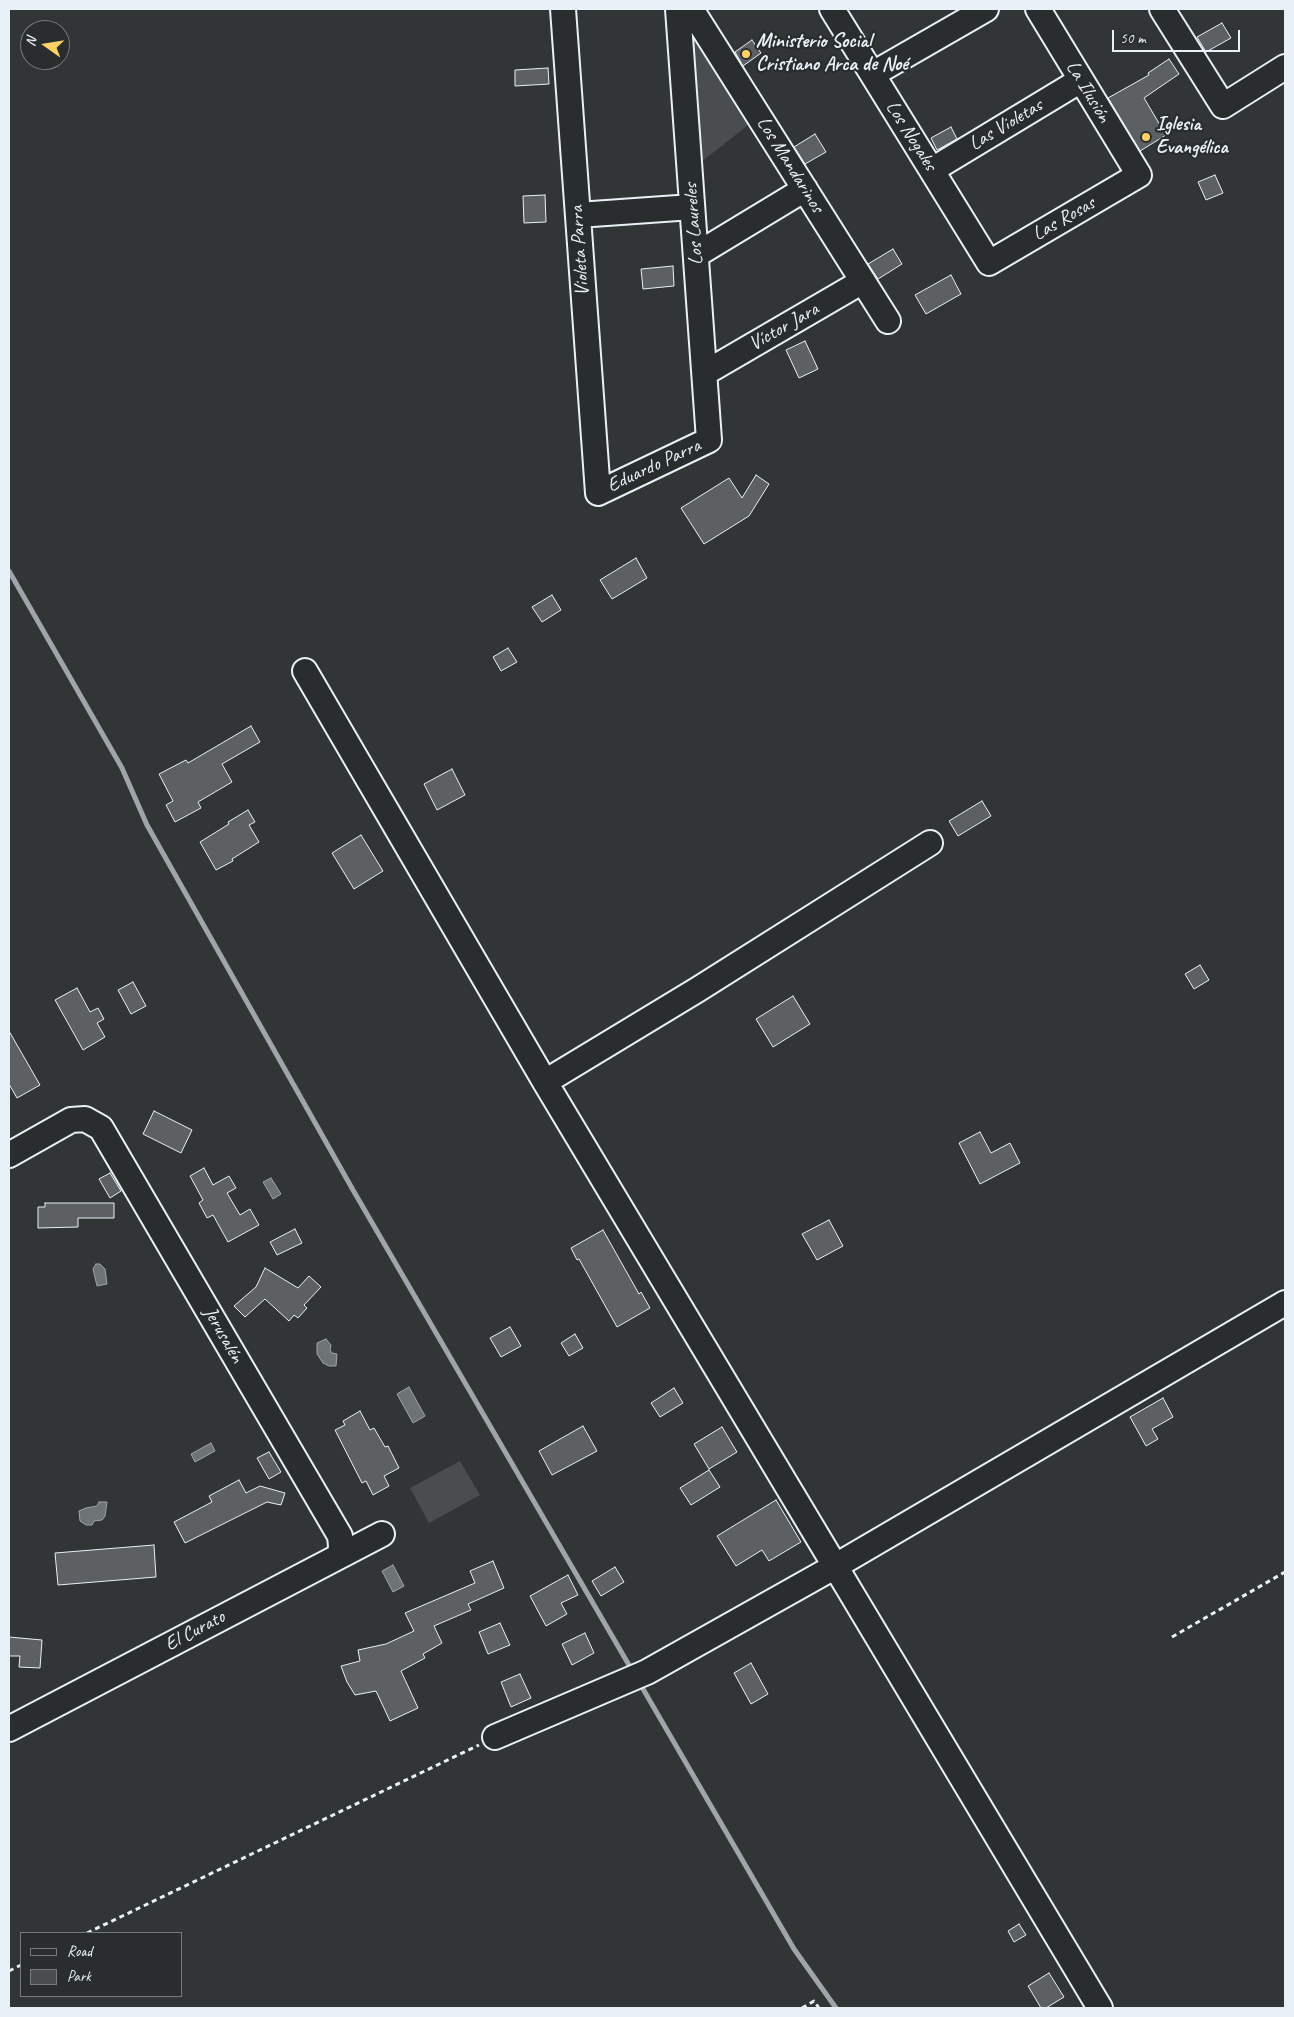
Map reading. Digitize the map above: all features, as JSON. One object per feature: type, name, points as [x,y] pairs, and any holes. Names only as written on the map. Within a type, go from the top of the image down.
[{"type":"street","name":"Violeta Parra","points":[[563,9],[598,493]]},
{"type":"street","name":"Los Laureles","points":[[678,9],[709,440]]},
{"type":"street","name":"Los Mandarinos","points":[[691,9],[888,322]]},
{"type":"street","name":"Los Nogales","points":[[832,9],[990,263]]},
{"type":"street","points":[[873,74],[986,9]]},
{"type":"street","name":"La Ilusión","points":[[1038,9],[1139,176]]},
{"type":"street","points":[[1166,10],[1223,106],[1285,66]]},
{"type":"street","name":"Las Violetas","points":[[932,170],[1081,80]]},
{"type":"street","name":"Las Rosas","points":[[990,263],[1139,176]]},
{"type":"street","points":[[696,255],[805,189]]},
{"type":"street","points":[[578,215],[692,207]]},
{"type":"street","name":"Víctor Jara","points":[[705,373],[862,281]]},
{"type":"street","name":"Eduardo Parra","points":[[598,493],[709,440]]},
{"type":"street","points":[[306,671],[545,1082],[1100,2008]]},
{"type":"street","points":[[545,1082],[697,990],[930,843]]},
{"type":"street","name":"Jerusalén","points":[[9,1154],[71,1120],[91,1121],[104,1133],[340,1536],[340,1556]]},
{"type":"street","points":[[495,1737],[622,1681],[648,1672],[834,1566],[1285,1303]]},
{"type":"street","name":"El Curato","points":[[9,1729],[382,1534]]},
{"type":"path","points":[[1172,1637],[1285,1572]]},
{"type":"path","points":[[89,1932],[495,1737]]},
{"type":"path","points":[[802,2008],[814,2001],[819,2008]]},
{"type":"green space","points":[[690,29],[751,123],[701,162]]},
{"type":"green space","points":[[460,1461],[480,1495],[429,1523],[410,1488]]},
{"type":"shaded area","points":[[271,1178],[281,1194],[273,1199],[263,1182]]},
{"type":"shaded area","points":[[96,1264],[100,1264],[105,1269],[107,1284],[97,1286],[93,1269]]},
{"type":"shaded area","points":[[326,1339],[331,1345],[330,1350],[332,1353],[337,1354],[336,1366],[329,1366],[323,1363],[317,1354],[317,1343]]},
{"type":"shaded area","points":[[409,1387],[425,1416],[413,1423],[397,1394]]},
{"type":"shaded area","points":[[211,1443],[215,1451],[195,1462],[191,1454]]},
{"type":"shaded area","points":[[99,1502],[107,1502],[105,1516],[102,1520],[94,1521],[92,1525],[86,1525],[80,1521],[79,1511],[97,1506]]},
{"type":"shaded area","points":[[393,1565],[404,1586],[393,1592],[382,1571]]},
{"type":"building","points":[[1222,23],[1231,38],[1206,52],[1197,37]]},
{"type":"building","name":"Ministerio Social Cristiano Arca de Noé","points":[[752,40],[761,53],[743,66],[735,52]]},
{"type":"building","points":[[1169,59],[1179,74],[1144,98],[1166,135],[1140,151],[1108,98],[1149,75],[1148,73]]},
{"type":"building","points":[[548,68],[549,84],[515,86],[515,70]]},
{"type":"building","points":[[951,127],[957,139],[937,150],[931,138]]},
{"type":"building","points":[[815,134],[826,152],[805,164],[794,147]]},
{"type":"building","points":[[1215,175],[1223,193],[1206,200],[1198,182]]},
{"type":"building","points":[[545,195],[546,222],[524,223],[523,196]]},
{"type":"building","points":[[893,249],[902,264],[878,279],[868,264]]},
{"type":"building","points":[[673,266],[674,286],[643,289],[641,269]]},
{"type":"building","points":[[951,275],[961,294],[926,314],[915,295]]},
{"type":"building","points":[[805,341],[818,369],[799,378],[786,350]]},
{"type":"building","points":[[756,475],[769,484],[749,516],[704,544],[681,508],[729,478],[742,498]]},
{"type":"building","points":[[636,558],[647,578],[612,599],[600,580]]},
{"type":"building","points":[[552,595],[561,610],[542,622],[532,607]]},
{"type":"building","points":[[508,648],[517,662],[501,671],[493,657]]},
{"type":"building","points":[[251,726],[260,742],[222,764],[232,782],[198,802],[201,808],[175,822],[166,805],[173,801],[159,774],[186,760],[188,763]]},
{"type":"building","points":[[452,769],[465,795],[437,810],[424,784]]},
{"type":"building","points":[[982,801],[991,816],[958,836],[949,821]]},
{"type":"building","points":[[248,810],[255,822],[249,825],[259,842],[232,859],[233,861],[216,870],[200,842]]},
{"type":"building","points":[[361,835],[383,871],[354,889],[332,853]]},
{"type":"building","points":[[1200,965],[1209,980],[1194,989],[1185,974]]},
{"type":"building","points":[[133,982],[146,1006],[131,1014],[118,990]]},
{"type":"building","points":[[77,988],[90,1012],[98,1008],[104,1019],[97,1023],[105,1037],[83,1050],[55,1000]]},
{"type":"building","points":[[793,996],[810,1024],[773,1047],[756,1019]]},
{"type":"building","points":[[9,1031],[40,1085],[17,1098],[9,1084]]},
{"type":"building","points":[[154,1111],[192,1130],[181,1153],[143,1134]]},
{"type":"building","points":[[980,1132],[991,1153],[1010,1143],[1020,1163],[980,1184],[959,1143]]},
{"type":"building","points":[[204,1168],[213,1185],[229,1176],[236,1188],[227,1193],[240,1215],[250,1209],[259,1225],[228,1242],[213,1215],[207,1218],[199,1203],[203,1200],[190,1176]]},
{"type":"building","points":[[110,1173],[121,1191],[110,1198],[99,1179]]},
{"type":"building","points":[[45,1203],[114,1203],[114,1218],[78,1218],[78,1227],[38,1228],[38,1207],[45,1207]]},
{"type":"building","points":[[829,1220],[843,1246],[817,1260],[802,1234]]},
{"type":"building","points":[[295,1229],[302,1243],[277,1255],[270,1242]]},
{"type":"building","points":[[603,1230],[639,1294],[641,1292],[650,1308],[617,1327],[571,1248]]},
{"type":"building","points":[[265,1268],[298,1288],[309,1276],[321,1287],[304,1305],[307,1308],[298,1318],[294,1315],[289,1321],[265,1299],[245,1317],[234,1306],[256,1287]]},
{"type":"building","points":[[510,1327],[521,1346],[501,1357],[490,1338]]},
{"type":"building","points":[[575,1334],[583,1348],[569,1356],[561,1343]]},
{"type":"building","points":[[674,1388],[683,1403],[660,1417],[651,1403]]},
{"type":"building","points":[[1163,1398],[1173,1417],[1152,1429],[1158,1439],[1146,1446],[1130,1417]]},
{"type":"building","points":[[360,1411],[370,1430],[374,1428],[385,1447],[388,1446],[399,1468],[384,1476],[389,1486],[373,1495],[366,1481],[362,1483],[335,1430],[345,1425],[343,1421]]},
{"type":"building","points":[[583,1426],[597,1451],[552,1475],[539,1451]]},
{"type":"building","points":[[722,1427],[737,1452],[709,1469],[694,1444]]},
{"type":"building","points":[[269,1452],[281,1472],[269,1479],[257,1458]]},
{"type":"building","points":[[709,1470],[720,1487],[691,1505],[680,1488]]},
{"type":"building","points":[[239,1480],[246,1493],[260,1486],[285,1493],[281,1505],[267,1502],[185,1543],[174,1522],[212,1502],[209,1496]]},
{"type":"building","points":[[776,1500],[801,1542],[769,1561],[762,1550],[736,1566],[717,1536]]},
{"type":"building","points":[[154,1545],[156,1577],[58,1585],[55,1553]]},
{"type":"building","points":[[493,1561],[504,1588],[468,1604],[471,1610],[434,1626],[442,1643],[423,1654],[425,1658],[401,1671],[418,1708],[390,1721],[376,1691],[355,1695],[347,1682],[341,1666],[360,1661],[358,1650],[386,1644],[414,1631],[405,1613],[475,1583],[470,1571]]},
{"type":"building","points":[[615,1567],[624,1582],[601,1596],[592,1581]]},
{"type":"building","points":[[568,1575],[578,1595],[561,1603],[567,1614],[546,1626],[530,1596]]},
{"type":"building","points":[[500,1623],[510,1645],[488,1654],[479,1632]]},
{"type":"building","points":[[585,1633],[594,1653],[572,1665],[562,1644]]},
{"type":"building","points":[[9,1637],[42,1640],[40,1668],[19,1667],[20,1656],[9,1656]]},
{"type":"building","points":[[751,1663],[768,1694],[751,1704],[734,1673]]},
{"type":"building","points":[[520,1674],[531,1698],[511,1707],[501,1682]]},
{"type":"building","points":[[1019,1924],[1026,1935],[1014,1942],[1008,1931]]},
{"type":"building","points":[[1049,1973],[1064,1997],[1046,2008],[1041,2008],[1028,1986]]},
{"type":"waterway","points":[[9,571],[122,768],[147,825],[353,1190],[633,1672]]},
{"type":"waterway","points":[[639,1682],[794,1949],[836,2008]]},
{"type":"place","name":"Ministerio Social Cristiano Arca de Noé","points":[[746,54]]},
{"type":"place","name":"Iglesia Evangélica","points":[[1146,137]]}]
